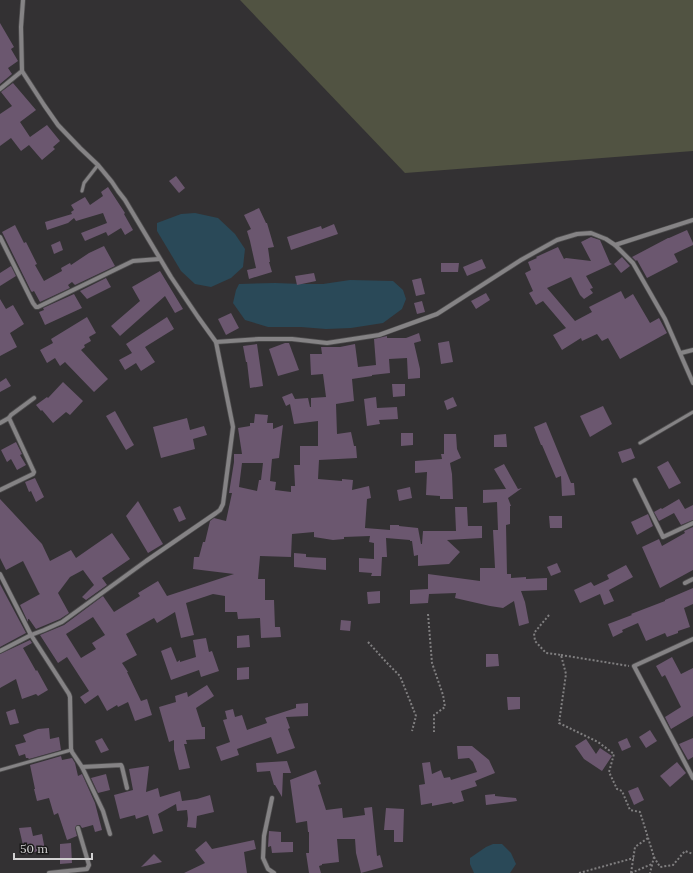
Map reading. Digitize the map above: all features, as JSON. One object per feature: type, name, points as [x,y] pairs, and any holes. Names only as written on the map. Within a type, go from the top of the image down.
[{"type":"street","points":[[0,651],[31,635],[62,622],[146,561],[216,514],[223,504],[233,427],[216,342],[198,318],[159,258],[125,200],[98,165],[58,125],[22,71],[21,27],[23,0]]},
{"type":"street","points":[[0,89],[22,71]]},
{"type":"street","points":[[615,245],[693,220]]},
{"type":"street","points":[[216,342],[292,339],[327,343],[379,335],[437,314],[521,260],[557,240],[576,234],[591,233],[606,239],[615,245],[634,263],[665,319],[693,383]]},
{"type":"street","points":[[0,237],[36,307],[133,261],[159,258]]},
{"type":"street","points":[[681,353],[693,350]]},
{"type":"street","points":[[0,423],[10,418],[11,415],[34,398]]},
{"type":"street","points":[[0,490],[33,474],[34,472],[10,418]]},
{"type":"street","points":[[635,480],[663,537],[693,523]]},
{"type":"street","points":[[0,574],[31,635],[69,694],[71,750],[82,767],[103,811],[110,834]]},
{"type":"street","points":[[685,583],[693,579]]},
{"type":"street","points":[[693,639],[634,666],[693,778]]},
{"type":"street","points":[[82,767],[121,765],[127,788]]},
{"type":"street","points":[[272,798],[264,836],[263,858],[268,869],[274,873]]},
{"type":"street","points":[[49,873],[86,869],[88,867],[89,865],[78,828]]},
{"type":"lane","points":[[82,191],[84,182],[98,165]]},
{"type":"lane","points":[[640,443],[693,412]]},
{"type":"lane","points":[[0,770],[71,750]]},
{"type":"path","points":[[428,614],[432,663],[443,695],[445,707],[434,715],[434,732]]},
{"type":"path","points":[[549,615],[534,633],[535,641],[546,652],[634,666]]},
{"type":"path","points":[[368,642],[400,676],[416,716],[412,731]]},
{"type":"path","points":[[560,655],[566,674],[559,723],[598,742],[614,754],[608,772],[617,789],[622,791],[630,810],[640,812],[654,857],[660,867],[673,864],[685,851],[693,854]]},
{"type":"path","points":[[631,873],[635,847],[648,838]]},
{"type":"path","points":[[650,873],[654,857]]},
{"type":"path","points":[[580,873],[634,858]]},
{"type":"path","points":[[631,873],[653,863]]},
{"type":"green space","points":[[240,0],[693,0],[693,151],[405,173]]},
{"type":"water","points":[[195,213],[218,218],[235,234],[245,249],[243,267],[231,278],[211,287],[195,284],[181,271],[157,231],[157,223],[181,214]]},
{"type":"water","points":[[350,280],[393,281],[403,290],[406,299],[402,309],[383,323],[351,328],[326,329],[268,327],[245,320],[233,303],[239,284],[323,284]]},
{"type":"water","points":[[493,844],[502,844],[511,853],[516,864],[510,873],[474,873],[470,864],[470,858]]},
{"type":"building","points":[[0,23],[14,47],[11,49],[18,61],[8,68],[12,74],[0,84]]},
{"type":"building","points":[[13,83],[36,110],[20,122],[30,137],[47,125],[60,141],[53,147],[55,149],[42,160],[29,145],[21,151],[11,138],[0,146],[0,114],[12,106],[1,92]]},
{"type":"building","points":[[176,176],[185,188],[179,193],[169,181]]},
{"type":"building","points":[[108,187],[125,213],[124,214],[133,230],[125,235],[121,228],[108,236],[106,232],[85,241],[81,233],[107,223],[103,213],[76,221],[74,218],[68,223],[47,230],[45,222],[72,214],[71,212],[74,210],[71,205],[85,197],[90,205],[103,196],[101,192]]},
{"type":"building","points":[[259,208],[267,223],[274,247],[268,248],[269,262],[272,272],[249,279],[247,270],[256,268],[247,231],[251,229],[244,215]]},
{"type":"building","points":[[334,224],[338,234],[291,250],[287,237],[321,226],[322,229]]},
{"type":"building","points":[[15,225],[24,243],[26,242],[37,264],[35,265],[44,281],[62,271],[61,268],[70,263],[71,265],[89,253],[104,246],[115,266],[75,285],[72,282],[68,285],[70,288],[40,302],[34,291],[31,291],[2,232]]},
{"type":"building","points":[[687,230],[693,245],[674,254],[678,262],[647,278],[637,260],[636,261],[632,257]]},
{"type":"building","points":[[591,237],[600,240],[610,263],[612,264],[586,276],[593,288],[590,289],[593,293],[584,299],[580,295],[571,277],[547,288],[575,321],[592,312],[589,307],[621,291],[625,299],[633,294],[650,323],[659,318],[667,333],[620,359],[608,338],[602,341],[597,334],[582,341],[581,338],[562,350],[553,335],[566,328],[543,301],[536,305],[529,293],[533,291],[525,273],[531,270],[528,262],[558,247],[564,259],[591,261],[581,242]]},
{"type":"building","points":[[60,241],[63,250],[54,254],[51,245]]},
{"type":"building","points":[[622,257],[630,266],[621,273],[614,264]]},
{"type":"building","points":[[482,259],[486,268],[467,276],[463,267]]},
{"type":"building","points":[[441,263],[459,263],[458,272],[441,272]]},
{"type":"building","points":[[11,266],[16,276],[0,286],[0,273]]},
{"type":"building","points":[[160,271],[183,309],[175,313],[165,296],[120,336],[111,326],[140,301],[132,287]]},
{"type":"building","points":[[314,273],[316,281],[297,285],[295,276]]},
{"type":"building","points":[[106,278],[111,287],[87,299],[80,291]]},
{"type":"building","points":[[421,278],[425,294],[416,296],[412,280]]},
{"type":"building","points":[[486,293],[490,300],[476,309],[471,301]]},
{"type":"building","points":[[74,294],[82,308],[45,325],[39,312],[44,310],[43,308]]},
{"type":"building","points":[[0,299],[6,309],[13,305],[24,324],[10,333],[17,347],[0,356]]},
{"type":"building","points":[[422,301],[425,312],[417,314],[414,303]]},
{"type":"building","points":[[231,313],[239,328],[226,335],[218,319]]},
{"type":"building","points":[[87,317],[96,333],[89,337],[91,341],[84,345],[85,347],[81,350],[108,379],[94,392],[65,362],[60,366],[55,358],[47,363],[40,350],[53,343],[51,339]]},
{"type":"building","points":[[167,317],[174,329],[145,347],[155,362],[141,371],[136,363],[125,370],[119,360],[132,353],[126,344]]},
{"type":"building","points":[[419,333],[421,341],[414,343],[420,369],[420,378],[408,379],[407,358],[389,359],[390,373],[352,379],[354,401],[336,404],[337,434],[351,432],[354,446],[356,446],[357,458],[319,460],[318,479],[342,481],[342,479],[353,480],[352,490],[369,486],[371,498],[367,499],[365,528],[390,530],[390,525],[399,525],[418,528],[422,544],[423,531],[456,531],[455,507],[467,507],[468,526],[482,526],[482,538],[447,540],[460,552],[449,564],[418,566],[418,555],[414,556],[412,541],[386,538],[387,557],[382,557],[381,576],[371,576],[372,573],[359,572],[359,558],[374,559],[374,543],[369,542],[370,536],[344,537],[344,539],[333,540],[314,537],[314,532],[292,534],[291,557],[260,556],[258,579],[265,579],[265,600],[274,600],[275,627],[280,627],[281,637],[261,638],[260,618],[238,619],[237,612],[225,612],[225,596],[213,594],[186,603],[194,635],[181,638],[175,612],[157,623],[154,618],[126,634],[137,655],[122,663],[128,672],[141,701],[147,699],[152,715],[135,721],[128,702],[118,707],[117,705],[107,711],[98,695],[85,704],[80,697],[89,691],[67,657],[58,663],[40,635],[64,625],[103,596],[114,612],[140,596],[138,593],[158,581],[167,596],[234,574],[193,569],[194,557],[199,557],[203,542],[205,542],[210,521],[214,518],[226,521],[232,493],[229,493],[234,454],[242,454],[238,428],[250,426],[250,423],[254,423],[255,414],[268,415],[267,423],[273,423],[273,429],[283,425],[279,458],[272,459],[270,481],[276,482],[275,490],[291,492],[291,486],[295,486],[294,465],[300,465],[300,446],[318,446],[318,421],[294,424],[290,404],[286,406],[282,397],[292,393],[295,399],[308,398],[311,407],[311,398],[326,397],[323,374],[311,375],[310,354],[322,354],[321,347],[340,347],[355,344],[358,367],[376,365],[374,339],[387,336],[387,338],[406,338]],"holes":[[[242,463],[263,463],[261,480],[259,480],[257,491],[239,487]],[[93,617],[105,635],[92,643],[96,649],[81,658],[66,634]]]},
{"type":"building","points":[[449,341],[453,362],[441,364],[438,343]]},
{"type":"building","points":[[289,343],[299,370],[278,376],[269,349]]},
{"type":"building","points":[[257,344],[263,386],[250,388],[247,362],[243,346]]},
{"type":"building","points":[[6,378],[11,386],[0,392],[0,382]]},
{"type":"building","points":[[63,382],[83,401],[70,415],[66,412],[53,423],[36,405],[47,397],[48,398]]},
{"type":"building","points":[[392,384],[405,384],[405,396],[393,397]]},
{"type":"building","points":[[376,397],[377,408],[397,407],[398,419],[379,420],[380,424],[367,426],[364,399]]},
{"type":"building","points":[[453,397],[457,406],[447,410],[444,401]]},
{"type":"building","points":[[603,406],[612,424],[590,437],[580,416]]},
{"type":"building","points":[[115,411],[134,445],[126,450],[106,416]]},
{"type":"building","points":[[187,418],[190,430],[204,426],[207,435],[193,439],[195,449],[161,458],[153,427]]},
{"type":"building","points":[[546,422],[571,483],[574,483],[575,495],[562,496],[561,476],[556,478],[541,445],[534,427]]},
{"type":"building","points":[[401,433],[413,433],[413,445],[401,446]]},
{"type":"building","points":[[444,434],[456,434],[457,449],[461,458],[450,463],[453,499],[440,499],[440,496],[426,495],[427,472],[415,473],[415,461],[442,459],[441,454],[444,454]]},
{"type":"building","points":[[506,434],[507,447],[494,447],[494,435]]},
{"type":"building","points":[[16,442],[22,454],[20,455],[26,465],[17,470],[11,459],[7,462],[1,450]]},
{"type":"building","points":[[631,448],[635,458],[622,463],[618,452]]},
{"type":"building","points":[[668,461],[681,483],[669,489],[657,467]]},
{"type":"building","points":[[504,464],[518,489],[522,488],[508,498],[511,506],[510,524],[506,525],[507,574],[511,574],[511,578],[547,578],[547,590],[521,591],[525,602],[529,623],[519,626],[514,601],[503,608],[455,598],[456,593],[429,594],[428,603],[410,604],[410,590],[428,589],[428,574],[480,581],[480,568],[495,568],[493,530],[498,530],[497,502],[483,503],[483,490],[506,489],[494,469]]},
{"type":"building","points":[[35,478],[44,497],[36,502],[31,491],[29,492],[25,482]]},
{"type":"building","points":[[410,487],[412,498],[399,501],[397,490]]},
{"type":"building","points":[[0,499],[42,544],[50,561],[71,550],[76,558],[112,533],[130,559],[102,578],[107,585],[86,600],[82,597],[94,585],[83,570],[70,577],[58,593],[69,613],[60,619],[36,629],[29,619],[28,622],[20,605],[40,594],[23,561],[6,570],[0,558]]},
{"type":"building","points":[[679,499],[685,509],[693,505],[693,520],[681,525],[674,513],[659,521],[654,512]]},
{"type":"building","points":[[138,501],[163,544],[148,553],[126,516]]},
{"type":"building","points":[[180,506],[186,519],[179,522],[173,509]]},
{"type":"building","points":[[648,514],[653,526],[637,535],[631,522]]},
{"type":"building","points":[[549,516],[562,516],[562,528],[550,528]]},
{"type":"building","points":[[693,527],[693,570],[660,588],[642,547],[659,539],[662,546],[685,533],[684,531]]},
{"type":"building","points":[[294,553],[306,554],[306,557],[326,558],[326,570],[294,567]]},
{"type":"building","points":[[557,563],[561,572],[551,576],[547,567]]},
{"type":"building","points":[[626,565],[633,577],[609,590],[614,601],[604,605],[600,594],[580,603],[574,590],[591,582],[594,586],[609,579],[607,575]]},
{"type":"building","points":[[0,584],[26,633],[0,647]]},
{"type":"building","points":[[693,588],[693,604],[684,608],[690,627],[667,637],[665,633],[646,641],[638,623],[622,630],[623,632],[613,637],[608,624]]},
{"type":"building","points":[[380,591],[380,603],[368,604],[367,592]]},
{"type":"building","points":[[341,620],[351,621],[350,631],[340,630]]},
{"type":"building","points":[[249,635],[250,647],[237,648],[237,636]]},
{"type":"building","points":[[206,638],[209,652],[212,651],[219,671],[201,677],[199,670],[171,680],[161,651],[171,647],[177,662],[180,660],[180,662],[196,657],[193,640]]},
{"type":"building","points":[[30,640],[32,643],[23,648],[48,690],[38,696],[36,694],[22,699],[16,679],[0,688],[0,654]]},
{"type":"building","points":[[486,654],[498,654],[499,666],[486,667]]},
{"type":"building","points":[[672,657],[681,674],[693,668],[693,716],[671,729],[665,717],[681,707],[665,675],[662,677],[656,666]]},
{"type":"building","points":[[249,667],[249,679],[237,680],[237,668]]},
{"type":"building","points":[[207,685],[214,696],[196,708],[202,727],[205,727],[205,739],[186,740],[187,744],[184,744],[190,768],[179,770],[174,750],[174,740],[169,742],[159,707],[176,702],[175,696],[187,692],[188,697]]},
{"type":"building","points":[[507,697],[520,697],[520,709],[508,710]]},
{"type":"building","points":[[308,703],[308,716],[286,717],[290,728],[288,729],[295,748],[277,754],[271,737],[237,749],[239,755],[221,761],[216,747],[230,742],[223,720],[227,719],[225,711],[233,709],[235,717],[242,715],[247,730],[267,723],[265,718],[296,708],[296,704]]},
{"type":"building","points":[[15,709],[19,723],[10,725],[6,712]]},
{"type":"building","points":[[49,728],[50,739],[59,737],[61,750],[29,759],[26,758],[25,754],[19,756],[15,745],[26,742],[23,735],[38,729]]},
{"type":"building","points":[[650,730],[657,741],[646,748],[639,737]]},
{"type":"building","points":[[102,738],[109,750],[101,753],[95,741]]},
{"type":"building","points":[[627,738],[631,747],[622,751],[618,742]]},
{"type":"building","points":[[693,738],[693,757],[688,760],[679,744]]},
{"type":"building","points":[[586,739],[596,754],[600,748],[612,756],[602,771],[584,759],[575,746]]},
{"type":"building","points":[[457,746],[472,746],[489,760],[495,773],[475,781],[477,786],[461,791],[464,801],[453,804],[452,802],[432,806],[432,803],[421,805],[419,785],[425,784],[422,763],[430,762],[432,774],[441,770],[444,778],[450,777],[451,780],[477,772],[473,762],[469,758],[458,759]]},
{"type":"building","points":[[61,756],[62,760],[72,758],[75,763],[78,776],[82,774],[95,803],[102,830],[95,832],[93,825],[82,828],[80,825],[77,825],[75,828],[77,836],[67,840],[58,813],[54,815],[49,798],[37,801],[30,765]]},
{"type":"building","points":[[287,761],[291,773],[283,773],[282,797],[274,785],[270,771],[257,772],[256,763]]},
{"type":"building","points":[[677,762],[686,773],[670,787],[660,776]]},
{"type":"building","points":[[149,766],[146,792],[158,788],[160,797],[180,791],[182,801],[210,795],[214,812],[197,816],[196,828],[187,827],[187,810],[177,811],[176,804],[158,814],[163,831],[153,834],[148,815],[136,819],[135,815],[120,819],[114,795],[133,790],[129,769]]},
{"type":"building","points":[[316,770],[321,784],[318,785],[326,810],[342,808],[343,818],[365,815],[364,808],[372,807],[377,856],[380,855],[383,867],[361,873],[356,853],[355,839],[337,839],[339,862],[322,864],[319,866],[321,873],[309,873],[306,853],[309,853],[309,832],[307,821],[296,823],[290,780]]},
{"type":"building","points":[[106,774],[110,790],[98,793],[91,778]]},
{"type":"building","points":[[638,787],[644,800],[634,805],[628,791]]},
{"type":"building","points":[[495,794],[495,796],[516,798],[517,801],[486,805],[485,795]]},
{"type":"building","points":[[386,808],[404,809],[403,842],[394,842],[394,830],[384,830]]},
{"type":"building","points":[[31,827],[33,836],[42,834],[45,850],[25,854],[19,828]]},
{"type":"building","points":[[269,831],[281,832],[281,842],[293,842],[293,852],[272,853],[271,846],[268,847]]},
{"type":"building","points":[[254,840],[256,849],[244,852],[247,873],[184,873],[205,863],[195,850],[206,841],[212,849]]},
{"type":"building","points":[[71,843],[72,863],[60,864],[60,844]]},
{"type":"building","points":[[154,854],[162,862],[141,867]]}]
